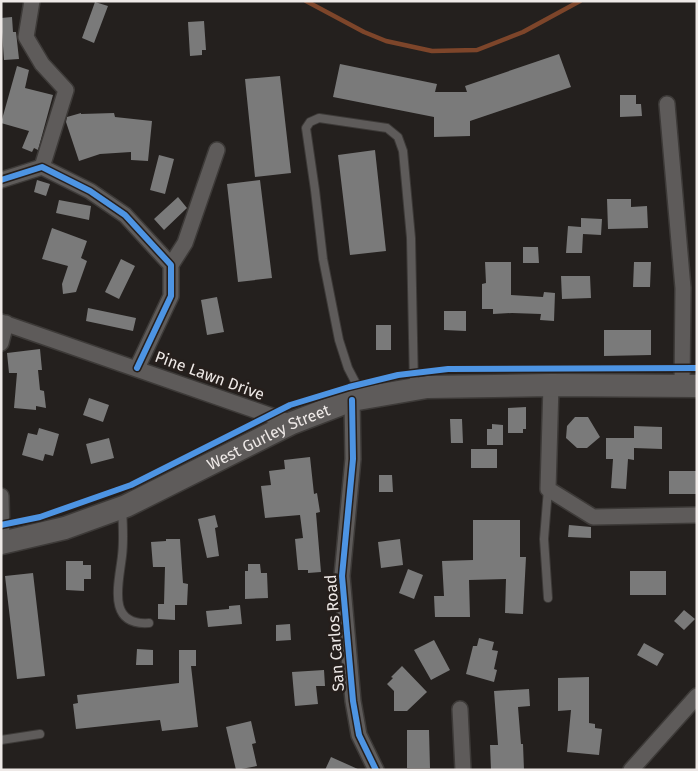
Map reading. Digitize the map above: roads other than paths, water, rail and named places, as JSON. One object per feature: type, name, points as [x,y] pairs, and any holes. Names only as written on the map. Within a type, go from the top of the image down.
[{"type":"main road","name":"West Gurley Street","points":[[2,543],[65,528],[122,507],[292,423],[358,399],[427,387],[551,385],[689,386]]},
{"type":"street","points":[[32,1],[26,37],[42,64],[66,90],[42,167]]},
{"type":"street","points":[[667,104],[683,288],[689,386]]},
{"type":"street","points":[[137,368],[171,296],[171,265],[185,244],[217,150]]},
{"type":"street","points":[[1,180],[42,167],[90,191],[125,215],[171,265]]},
{"type":"street","points":[[1,343],[4,322]]},
{"type":"street","name":"Pine Lawn Drive","points":[[4,322],[292,423]]},
{"type":"street","points":[[551,385],[548,489],[593,517],[697,516]]},
{"type":"street","name":"San Carlos Road","points":[[358,399],[342,576],[353,701],[359,735],[376,770]]},
{"type":"street","points":[[1,496],[2,543]]},
{"type":"street","points":[[630,770],[697,696]]},
{"type":"street","points":[[460,708],[463,770]]},
{"type":"lane","points":[[358,399],[339,340],[323,259],[306,128],[310,122],[319,118],[386,128],[394,132],[398,137],[403,151],[410,238],[414,389]]},
{"type":"lane","points":[[548,489],[544,539],[548,598]]},
{"type":"lane","points":[[122,507],[124,535],[118,595],[120,608],[125,617],[138,624],[149,623]]},
{"type":"lane","points":[[1,740],[40,734]]},
{"type":"waterway","points":[[306,1],[364,32],[386,41],[432,51],[477,50],[523,32],[580,1]]}]
